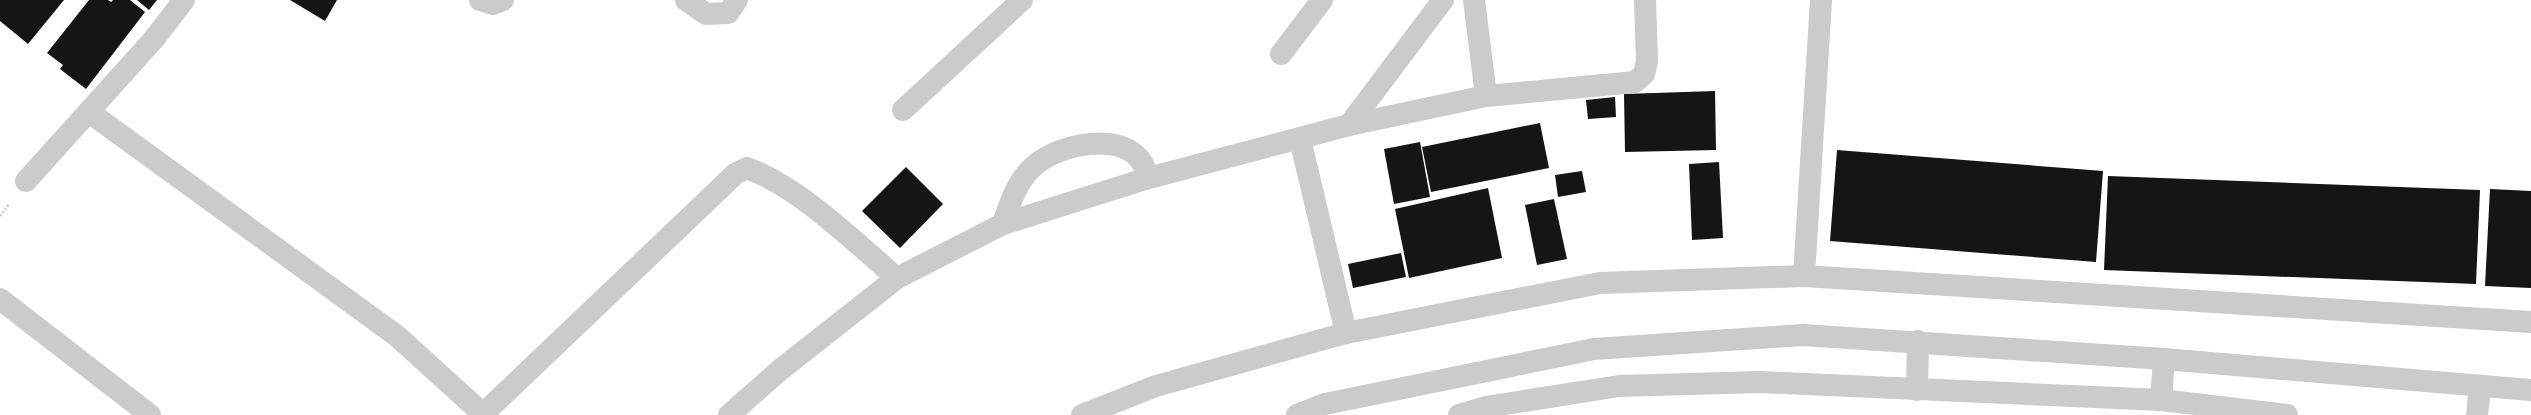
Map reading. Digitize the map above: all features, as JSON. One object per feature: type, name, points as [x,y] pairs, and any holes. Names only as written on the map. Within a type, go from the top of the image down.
[{"type":"street","points":[[26,180],[154,39],[184,0]]},
{"type":"street","points":[[480,0],[493,4],[503,0]]},
{"type":"street","points":[[686,0],[706,14],[733,7]]},
{"type":"street","points":[[903,110],[1022,0]]},
{"type":"street","points":[[1281,54],[1322,0]]},
{"type":"street","points":[[1349,124],[1443,0]]},
{"type":"street","points":[[1474,0],[1486,96]]},
{"type":"street","points":[[729,415],[780,370],[896,278],[1003,224],[1145,179],[1300,139],[1349,124],[1486,96],[1635,82],[1644,74],[1647,61],[1645,0]]},
{"type":"street","points":[[1804,276],[1822,0]]},
{"type":"street","points":[[89,112],[398,336],[483,414],[709,198],[735,174],[747,168],[760,173],[815,209],[896,278]]},
{"type":"street","points":[[1300,139],[1346,333]]},
{"type":"street","points":[[1003,224],[1012,197],[1024,177],[1035,165],[1063,149],[1086,145],[1115,144],[1126,149],[1143,165],[1145,179]]},
{"type":"street","points":[[1082,415],[1156,386],[1346,333],[1600,283],[1804,276],[2531,322]]},
{"type":"street","points":[[0,299],[150,415]]},
{"type":"street","points":[[1297,415],[1327,410],[1594,349],[1803,335],[1918,341],[2164,359],[2480,387],[2531,390]]},
{"type":"street","points":[[1917,390],[1918,341]]},
{"type":"street","points":[[2162,400],[2164,359]]},
{"type":"street","points":[[1459,415],[1486,407],[1619,386],[1760,382],[2162,400],[2287,415]]},
{"type":"street","points":[[2477,415],[2480,387]]},
{"type":"building","points":[[0,0],[64,0],[28,44],[0,21]]},
{"type":"building","points":[[89,0],[108,0],[111,2],[113,0],[130,0],[145,12],[86,89],[60,69],[63,65],[47,53]]},
{"type":"building","points":[[137,0],[157,0],[149,10]]},
{"type":"building","points":[[290,0],[337,0],[325,21]]},
{"type":"building","points":[[1715,91],[1716,150],[1625,152],[1624,94]]},
{"type":"building","points":[[1615,97],[1616,117],[1588,119],[1586,100]]},
{"type":"building","points":[[1540,123],[1549,168],[1431,192],[1422,147]]},
{"type":"building","points":[[1420,142],[1430,197],[1394,204],[1384,149]]},
{"type":"building","points":[[1837,150],[2103,171],[2096,262],[1830,241]]},
{"type":"building","points":[[1719,162],[1723,238],[1692,240],[1689,164]]},
{"type":"building","points":[[906,167],[943,204],[900,248],[862,211]]},
{"type":"building","points":[[1582,171],[1586,192],[1558,197],[1555,175]]},
{"type":"building","points":[[2108,176],[2480,190],[2476,284],[2104,270]]},
{"type":"building","points":[[1488,188],[1502,258],[1409,278],[1395,209]]},
{"type":"building","points":[[2490,189],[2531,191],[2531,288],[2485,286]]},
{"type":"building","points":[[1554,199],[1567,259],[1537,265],[1525,205]]},
{"type":"building","points":[[1401,253],[1406,277],[1353,288],[1348,264]]}]
